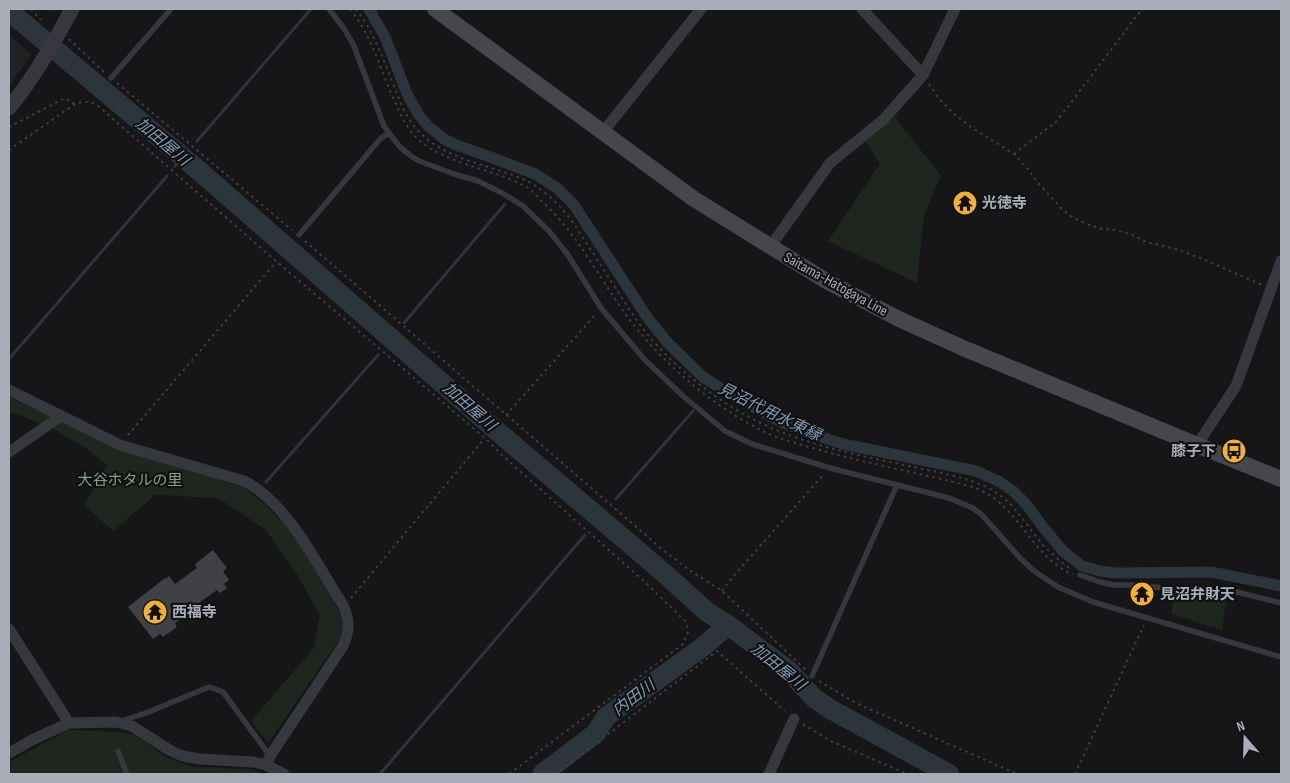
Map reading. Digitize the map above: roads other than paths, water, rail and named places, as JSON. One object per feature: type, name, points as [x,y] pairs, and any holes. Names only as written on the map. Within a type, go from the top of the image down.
[{"type":"main road","name":"Saitama-Hatogaya Line","points":[[435,9],[694,199],[828,282],[899,320],[963,348],[1281,479]]},
{"type":"street","points":[[9,108],[47,54],[72,9]]},
{"type":"street","points":[[603,132],[701,9]]},
{"type":"street","points":[[862,9],[923,75]]},
{"type":"street","points":[[770,247],[830,163],[884,119],[923,75],[955,9]]},
{"type":"street","points":[[1197,446],[1236,386],[1281,261]]},
{"type":"street","points":[[9,390],[120,445],[250,484],[286,516],[297,531],[343,604],[348,624],[343,646],[268,760],[254,762],[200,759],[183,756],[171,751],[132,726],[117,722],[69,723],[9,753]]},
{"type":"street","points":[[9,452],[61,416]]},
{"type":"street","points":[[9,629],[69,723]]},
{"type":"street","points":[[768,774],[794,719]]},
{"type":"street","points":[[268,760],[284,774]]},
{"type":"lane","points":[[111,78],[171,9]]},
{"type":"lane","points":[[329,9],[345,30],[354,46],[384,126],[400,147],[419,161],[478,181],[523,206],[549,231],[602,308],[645,360],[683,396],[725,430],[752,444],[830,468],[948,498],[973,508],[990,523],[1020,558],[1047,581],[1064,590],[1093,602],[1147,619],[1281,657]]},
{"type":"lane","points":[[299,235],[381,138],[389,133]]},
{"type":"lane","points":[[812,676],[898,485]]},
{"type":"lane","points":[[1080,576],[1114,585],[1184,590],[1216,588],[1281,603]]},
{"type":"lane","points":[[117,722],[209,687],[224,692],[268,760]]},
{"type":"lane","points":[[118,751],[127,774]]},
{"type":"waterway","points":[[197,141],[311,9]]},
{"type":"waterway","name":"見沼代用水東縁","points":[[369,9],[385,37],[407,94],[418,114],[427,125],[444,139],[456,145],[535,174],[557,188],[574,205],[647,317],[667,342],[703,377],[733,396],[781,422],[843,444],[976,471],[1000,482],[1013,491],[1026,504],[1063,551],[1082,566],[1115,573],[1211,572],[1281,586]]},
{"type":"waterway","name":"加田屋川","points":[[9,11],[197,169],[707,612],[728,625],[788,670],[814,698],[830,709],[949,774]]},
{"type":"waterway","name":"加田屋川","points":[[175,166],[188,151]]},
{"type":"waterway","points":[[9,359],[167,176]]},
{"type":"waterway","points":[[404,323],[505,204]]},
{"type":"waterway","name":"加田屋川","points":[[386,345],[397,332]]},
{"type":"waterway","points":[[266,482],[378,355]]},
{"type":"waterway","points":[[616,499],[693,411]]},
{"type":"waterway","name":"加田屋川","points":[[594,525],[605,512]]},
{"type":"waterway","points":[[380,774],[585,535]]},
{"type":"waterway","name":"内田川","points":[[542,774],[596,733],[606,717],[704,646],[728,625]]},
{"type":"place","name":"光徳寺","points":[[965,203]]},
{"type":"place","name":"膝子下","points":[[1234,451]]},
{"type":"place","name":"見沼弁財天","points":[[1142,594]]},
{"type":"place","name":"西福寺","points":[[155,612]]},
{"type":"park label","name":"大谷ホタルの里","points":[[130,480]]}]
